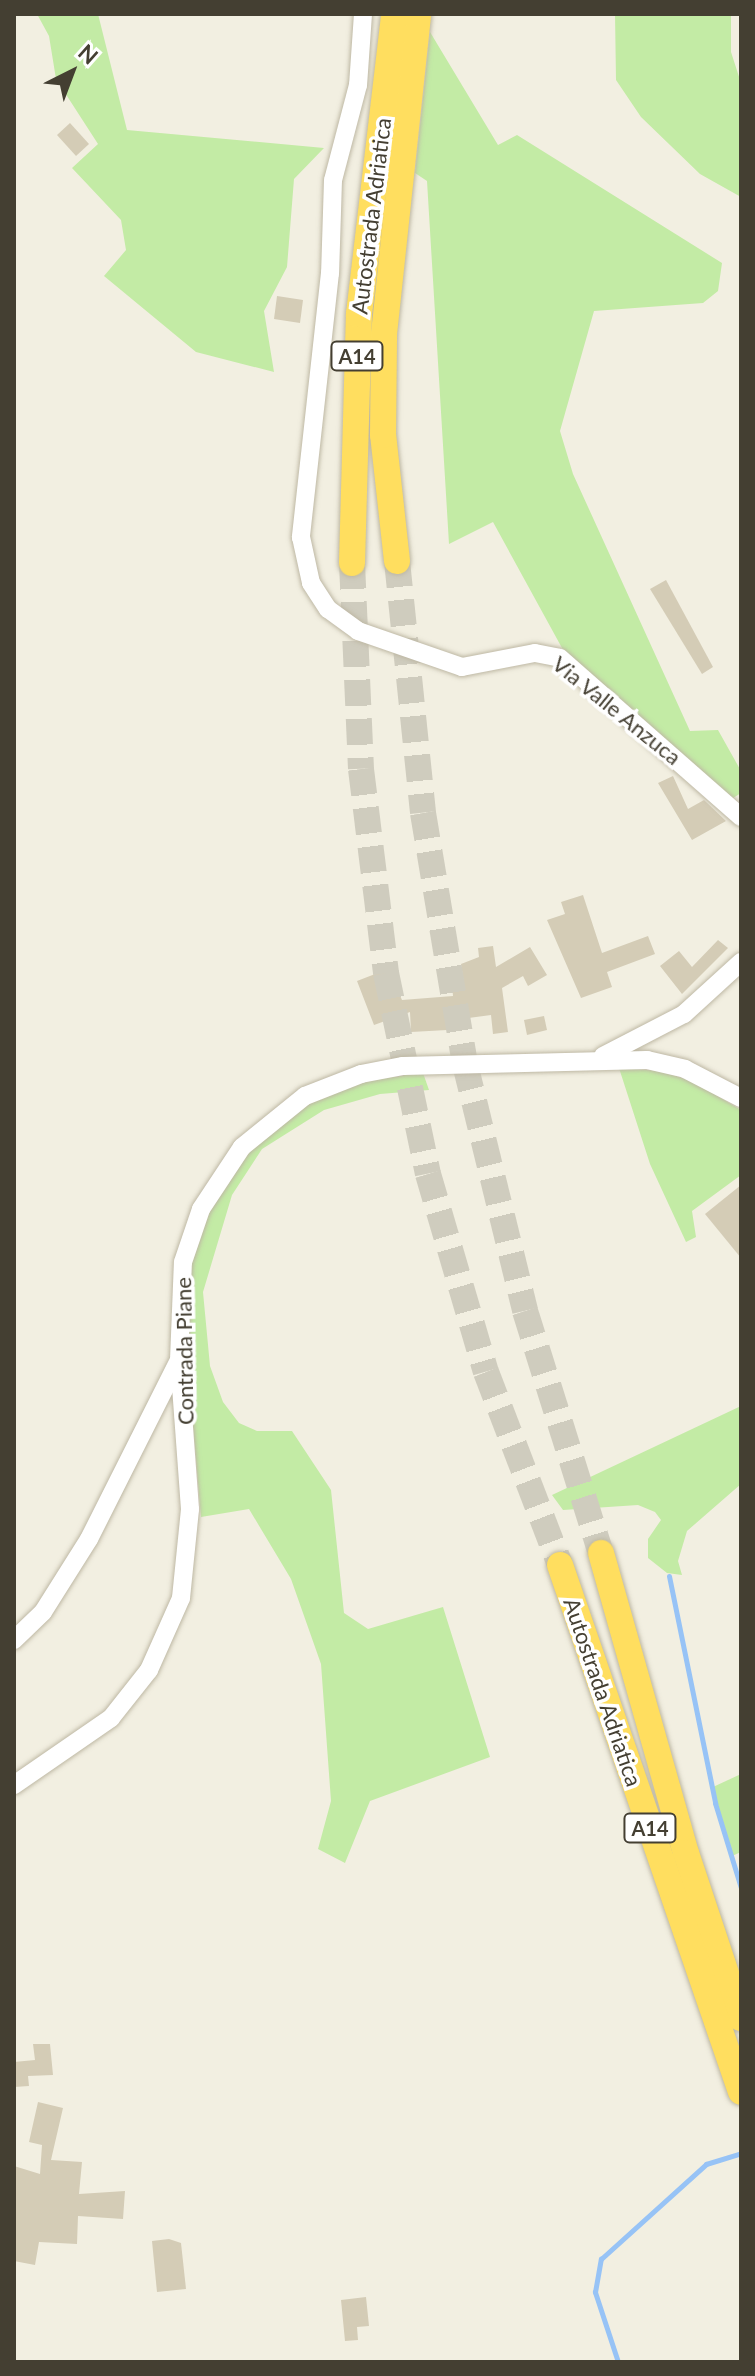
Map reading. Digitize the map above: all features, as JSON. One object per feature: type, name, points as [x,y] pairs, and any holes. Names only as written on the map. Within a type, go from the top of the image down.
[{"type":"highway","name":"Autostrada Adriatica","points":[[394,14],[383,407],[397,561]]},
{"type":"highway","name":"Autostrada Adriatica","points":[[352,563],[359,314],[418,14]]},
{"type":"highway","name":"Autostrada Adriatica","points":[[601,1553],[681,1839],[741,2018]]},
{"type":"highway","name":"Autostrada Adriatica","points":[[560,1565],[741,2092]]},
{"type":"street","name":"Via Valle Anzuca","points":[[363,14],[358,85],[333,180],[330,273],[301,537],[311,583],[328,609],[358,631],[462,667],[535,653],[560,658],[741,817]]},
{"type":"street","name":"Contrada Piane","points":[[600,1058],[684,1014],[741,965]]},
{"type":"street","name":"Contrada Piane","points":[[14,1785],[111,1718],[149,1670],[181,1598],[190,1509],[179,1360],[179,1300],[191,1234],[216,1181],[272,1118],[336,1082],[381,1069],[600,1058],[685,1069],[741,1098]]},
{"type":"street","points":[[14,1640],[43,1612],[89,1539],[179,1360]]},
{"type":"green space","points":[[37,14],[98,14],[127,130],[324,148],[294,179],[287,267],[264,311],[274,372],[196,352],[104,276],[126,250],[121,220],[72,168],[98,144],[56,79],[49,36]]},
{"type":"green space","points":[[615,14],[731,14],[731,52],[741,83],[741,197],[700,174],[641,117],[616,80]]},
{"type":"green space","points":[[430,32],[498,145],[517,135],[722,263],[718,291],[703,303],[594,311],[560,431],[573,474],[690,731],[718,730],[741,771],[741,793],[730,800],[619,707],[562,648],[493,522],[449,544],[427,181],[415,173]]},
{"type":"green space","points":[[619,1068],[661,1071],[694,1082],[741,1110],[741,1175],[692,1211],[696,1237],[686,1242],[650,1164]]},
{"type":"green space","points":[[422,1070],[429,1090],[380,1094],[324,1110],[262,1149],[232,1195],[203,1292],[210,1366],[223,1402],[239,1423],[257,1431],[292,1431],[331,1490],[344,1613],[368,1629],[443,1607],[490,1757],[370,1801],[345,1863],[318,1849],[331,1801],[321,1664],[291,1579],[249,1509],[201,1517],[186,1345],[187,1266],[208,1202],[234,1162],[306,1099],[351,1078]]},
{"type":"green space","points":[[741,1406],[741,1484],[687,1531],[678,1561],[682,1575],[667,1573],[648,1558],[648,1539],[661,1520],[655,1512],[638,1505],[563,1510],[552,1495]]},
{"type":"green space","points":[[741,1774],[741,1852],[732,1856],[713,1787]]},
{"type":"building","points":[[70,123],[89,144],[76,156],[57,135]]},
{"type":"building","points":[[277,296],[303,300],[300,323],[274,319]]},
{"type":"building","points":[[666,580],[713,667],[702,674],[650,589]]},
{"type":"building","points":[[673,776],[688,809],[704,800],[726,821],[692,840],[658,783]]},
{"type":"building","points":[[583,895],[602,953],[648,936],[655,954],[607,972],[612,987],[581,998],[547,920],[565,914],[561,902]]},
{"type":"building","points":[[718,940],[728,948],[682,994],[660,966],[679,951],[692,967]]},
{"type":"building","points":[[493,946],[496,967],[530,947],[547,975],[528,986],[523,976],[502,988],[508,1032],[493,1034],[491,1015],[446,1021],[447,1030],[411,1032],[410,1012],[374,1025],[357,981],[388,969],[402,1000],[453,996],[452,985],[464,984],[461,964],[479,957],[478,948]]},
{"type":"building","points":[[544,1016],[547,1030],[527,1035],[524,1020]]},
{"type":"building","points":[[741,1185],[741,1258],[705,1214]]},
{"type":"building","points":[[33,2044],[50,2044],[53,2075],[28,2076],[29,2086],[14,2087],[14,2062],[35,2060]]},
{"type":"building","points":[[38,2102],[63,2108],[51,2160],[82,2162],[79,2194],[125,2191],[123,2219],[78,2216],[77,2244],[39,2242],[35,2265],[14,2261],[14,2166],[40,2174],[42,2145],[29,2142]]},
{"type":"building","points":[[169,2239],[181,2243],[186,2289],[157,2292],[152,2241]]},
{"type":"building","points":[[366,2297],[369,2326],[357,2327],[358,2340],[345,2341],[341,2300]]},
{"type":"waterway","points":[[669,1576],[715,1803],[741,1888]]},
{"type":"waterway","points":[[618,2362],[595,2292],[601,2259],[706,2164],[741,2153]]},
{"type":"tunnel","points":[[397,561],[423,813],[465,1064],[525,1311],[601,1553]]},
{"type":"tunnel","points":[[352,563],[361,769],[386,973],[428,1174],[486,1372],[560,1565]]}]
